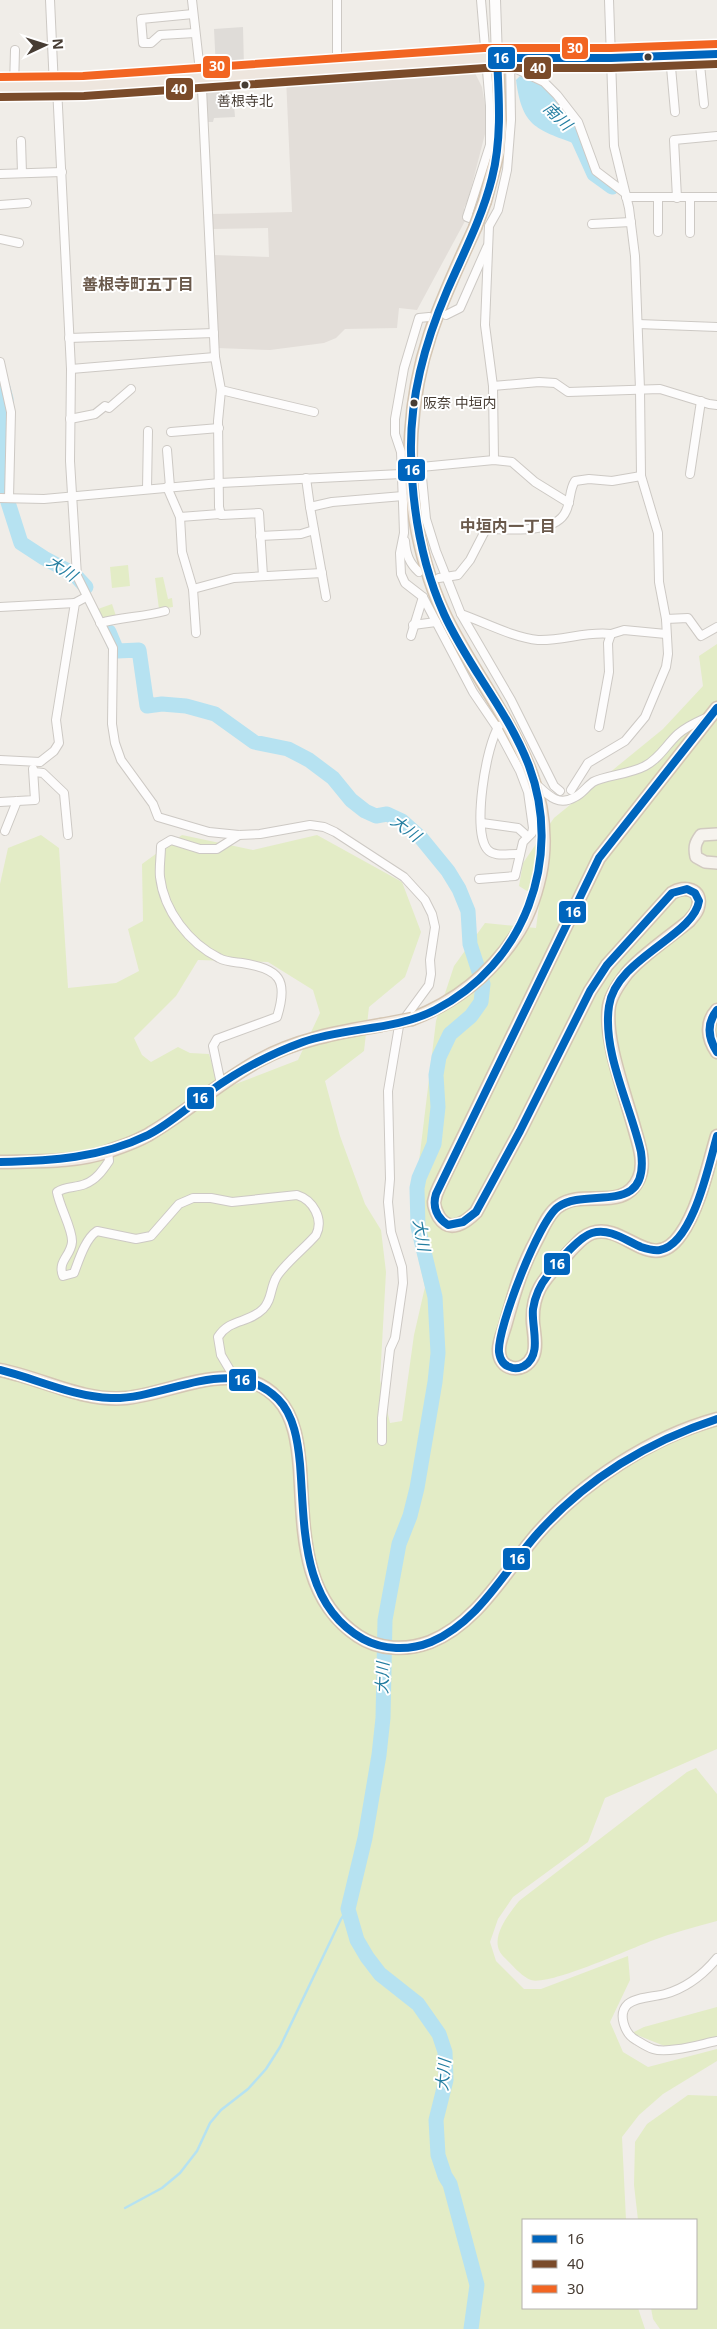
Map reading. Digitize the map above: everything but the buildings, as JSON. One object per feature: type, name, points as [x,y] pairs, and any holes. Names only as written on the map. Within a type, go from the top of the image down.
[{"type":"highway","points":[[0,87],[56,87],[337,68],[500,60],[717,54]]},
{"type":"main road","points":[[0,1162],[57,1161],[108,1151],[149,1134],[259,1060],[306,1041],[337,1032],[412,1019],[435,1010],[460,995],[482,978],[500,958],[520,930],[529,913],[542,866],[542,817],[536,784],[519,744],[463,649],[446,617],[432,583],[418,532],[413,497],[416,464],[411,443],[416,392],[430,335],[475,228],[485,201],[498,152],[500,130],[500,60]]},
{"type":"main road","points":[[714,712],[600,858],[490,1077],[439,1186],[434,1202],[436,1211],[447,1224],[458,1226],[466,1222],[476,1212],[520,1131],[590,991],[607,965],[672,892],[679,888],[688,888],[695,892],[698,898],[698,907],[689,922],[628,971],[609,1004],[609,1034],[641,1160],[639,1177],[630,1190],[622,1196],[568,1200],[553,1210],[534,1244],[516,1286],[499,1348],[501,1359],[505,1366],[513,1369],[521,1368],[531,1361],[535,1352],[532,1308],[537,1290],[580,1240],[591,1233],[604,1231],[614,1233],[644,1250],[664,1249],[682,1233],[694,1209],[717,1136]]},
{"type":"main road","points":[[717,834],[702,835],[696,842],[695,850],[696,857],[705,862],[717,864]]},
{"type":"main road","points":[[717,1010],[712,1018],[709,1038],[717,1052]]},
{"type":"main road","points":[[0,1370],[80,1394],[104,1398],[125,1398],[207,1379],[234,1377],[256,1382],[269,1391],[280,1400],[293,1425],[298,1450],[308,1555],[315,1584],[333,1615],[347,1629],[375,1645],[392,1648],[428,1643],[444,1635],[471,1615],[551,1520],[596,1480],[670,1437],[697,1424],[717,1419]]},
{"type":"street","points":[[50,0],[62,172],[71,368],[71,497],[77,576],[113,648],[112,724],[115,744],[121,760],[153,804],[158,817],[209,832],[238,835],[260,834],[310,825],[335,832],[404,877],[424,900],[435,927],[429,985],[399,1026],[388,1091],[388,1202],[391,1232],[402,1267],[403,1283],[395,1338],[390,1349],[382,1418],[382,1441]]},
{"type":"street","points":[[192,0],[200,77],[215,357],[221,390],[219,428],[220,514]]},
{"type":"street","points":[[337,0],[337,68]]},
{"type":"street","points":[[481,0],[500,60],[490,106],[490,145],[467,217],[489,226]]},
{"type":"street","points":[[494,460],[493,386],[485,325],[490,239],[489,226],[498,210],[507,170],[510,120],[500,60],[495,0]]},
{"type":"street","points":[[570,790],[588,763],[625,742],[645,717],[666,667],[668,654],[666,619],[659,582],[658,533],[640,476],[640,389],[635,256],[626,195],[614,146],[609,0]]},
{"type":"street","points":[[193,14],[141,19],[143,43],[151,43],[160,35],[195,33]]},
{"type":"street","points":[[14,87],[15,50]]},
{"type":"street","points":[[698,55],[704,104]]},
{"type":"street","points":[[670,56],[675,112]]},
{"type":"street","points":[[500,60],[544,82],[557,95],[578,122],[596,171],[626,195],[658,198],[717,197]]},
{"type":"street","points":[[676,198],[674,140],[717,136]]},
{"type":"street","points":[[21,141],[22,173]]},
{"type":"street","points":[[0,174],[62,172]]},
{"type":"street","points":[[658,198],[658,232]]},
{"type":"street","points":[[690,198],[690,233]]},
{"type":"street","points":[[0,205],[27,204]]},
{"type":"street","points":[[592,224],[631,222]]},
{"type":"street","points":[[0,239],[19,243]]},
{"type":"street","points":[[446,315],[460,308],[479,269],[490,239]]},
{"type":"street","points":[[419,572],[412,565],[406,554],[401,452],[395,434],[395,419],[404,368],[420,318],[429,317]]},
{"type":"street","points":[[638,324],[717,326]]},
{"type":"street","points":[[69,338],[214,333]]},
{"type":"street","points":[[71,368],[215,357]]},
{"type":"street","points":[[0,362],[11,412],[5,498],[71,497],[220,483],[401,474]]},
{"type":"street","points":[[493,386],[538,382],[554,383],[568,392],[660,389],[717,405]]},
{"type":"street","points":[[70,419],[95,414],[105,406],[109,408],[131,389]]},
{"type":"street","points":[[221,390],[314,412]]},
{"type":"street","points":[[690,474],[701,401]]},
{"type":"street","points":[[171,432],[219,428]]},
{"type":"street","points":[[147,489],[148,431]]},
{"type":"street","points":[[401,452],[411,443]]},
{"type":"street","points":[[168,450],[168,487],[180,517],[182,552],[193,589],[196,633]]},
{"type":"street","points":[[560,791],[554,786],[515,707],[454,599],[448,577],[436,551],[426,519],[416,464],[494,460],[512,462],[536,482],[569,503]]},
{"type":"street","points":[[439,578],[458,575],[470,560],[486,529],[520,530],[556,523],[563,518],[569,503],[571,486],[575,481],[590,479],[612,480],[640,476]]},
{"type":"street","points":[[306,478],[326,597]]},
{"type":"street","points":[[310,507],[332,502],[403,496]]},
{"type":"street","points":[[180,517],[259,512],[263,576]]},
{"type":"street","points":[[260,536],[301,534],[314,530]]},
{"type":"street","points":[[404,534],[400,553],[405,584],[423,597],[473,692],[499,726],[528,792],[533,828],[532,833],[523,842],[515,876],[479,879]]},
{"type":"street","points":[[193,589],[234,578],[322,573]]},
{"type":"street","points":[[0,607],[75,603],[86,597]]},
{"type":"street","points":[[411,636],[423,597]]},
{"type":"street","points":[[0,760],[40,762],[54,751],[59,743],[56,720],[75,603]]},
{"type":"street","points":[[100,623],[122,617],[150,615],[164,611]]},
{"type":"street","points":[[461,614],[516,635],[536,640],[596,632],[611,634],[624,630],[666,634]]},
{"type":"street","points":[[666,619],[688,618],[701,636],[717,627]]},
{"type":"street","points":[[413,625],[436,622]]},
{"type":"street","points":[[599,727],[609,672],[608,642],[611,634]]},
{"type":"street","points":[[509,714],[515,707]]},
{"type":"street","points":[[536,784],[553,800],[564,801],[575,798],[594,782],[646,766],[662,754],[677,734],[689,725],[714,712]]},
{"type":"street","points":[[499,726],[480,794],[486,848],[494,854],[520,854]]},
{"type":"street","points":[[0,802],[35,800],[33,762]]},
{"type":"street","points":[[34,772],[43,773],[64,793],[68,835]]},
{"type":"street","points":[[5,831],[17,801]]},
{"type":"street","points":[[482,823],[518,828],[527,836]]},
{"type":"street","points":[[221,1084],[213,1046],[217,1038],[278,1016],[283,985],[274,974],[263,966],[222,960],[205,950],[183,930],[165,899],[160,877],[161,846],[171,840],[200,848],[216,849],[238,835]]},
{"type":"street","points":[[108,1151],[109,1161],[102,1172],[86,1184],[62,1189],[58,1192],[60,1207],[69,1227],[72,1243],[60,1269],[63,1276],[74,1273],[92,1234],[97,1231],[136,1238],[151,1236],[179,1204],[193,1198],[211,1198],[232,1202],[296,1195],[303,1197],[312,1205],[319,1218],[319,1230],[316,1236],[275,1278],[268,1304],[251,1317],[231,1323],[222,1329],[218,1337],[221,1355],[234,1377]]},
{"type":"street","points":[[717,1958],[707,1971],[689,1984],[666,1994],[635,2001],[627,2005],[623,2013],[627,2032],[633,2039],[653,2049],[664,2051],[717,2041]]},
{"type":"shaded area","points":[[243,27],[244,67],[216,69],[214,29]]},
{"type":"shaded area","points":[[468,66],[474,71],[482,87],[486,111],[485,134],[468,200],[464,208],[465,221],[417,310],[399,308],[397,328],[345,329],[336,338],[324,343],[270,350],[217,348],[214,255],[269,257],[268,228],[213,229],[212,214],[292,212],[286,78]]},
{"type":"shaded area","points":[[232,82],[235,117],[214,118],[213,122],[207,122],[204,84]]},
{"type":"green space","points":[[128,565],[130,586],[112,588],[110,567]]},
{"type":"green space","points":[[163,577],[168,599],[172,598],[173,607],[159,609],[155,578]]},
{"type":"green space","points":[[112,604],[116,616],[103,621],[98,609]]},
{"type":"green space","points":[[717,644],[717,1749],[605,1798],[588,1842],[513,1897],[498,1919],[490,1942],[496,1961],[524,1989],[541,1989],[628,1956],[630,1980],[610,2022],[623,2052],[648,2067],[717,2049],[717,2061],[663,2094],[639,2115],[622,2137],[626,2219],[522,2219],[522,2309],[638,2309],[645,2329],[0,2329],[0,884],[8,848],[41,835],[59,848],[68,988],[116,983],[139,971],[128,929],[143,921],[142,864],[182,835],[253,850],[317,835],[402,882],[421,932],[405,977],[369,1007],[364,1051],[325,1081],[340,1136],[365,1204],[381,1230],[386,1272],[380,1380],[390,1423],[402,1421],[414,1335],[425,1287],[411,1228],[436,1021],[454,966],[485,923],[536,928],[540,899],[519,886],[523,863],[554,818],[663,729],[703,686],[699,656]],"holes":[[[198,960],[268,962],[313,990],[320,1013],[298,1060],[220,1090],[209,1054],[190,1053],[178,1047],[151,1062],[142,1055],[134,1038],[176,996]]]},
{"type":"green space","points":[[696,1768],[717,1794],[717,1921],[659,1938],[590,1966],[554,1978],[531,1980],[521,1974],[500,1952],[498,1944],[501,1929],[519,1901],[687,1772]]},
{"type":"green space","points":[[717,2007],[717,2038],[667,2047],[632,2033],[644,2027]]},
{"type":"green space","points":[[688,2095],[717,2096],[717,2329],[660,2329],[653,2319],[651,2309],[697,2309],[697,2219],[638,2219],[634,2185],[635,2142],[647,2124]]},
{"type":"water","points":[[520,76],[544,87],[569,116],[581,139],[576,144],[550,134],[533,124],[527,117],[522,107],[516,80]]},
{"type":"waterway","name":"南川","points":[[567,125],[575,132],[594,174],[612,187]]},
{"type":"waterway","name":"大川","points":[[3,388],[6,399],[6,496],[21,543],[74,574],[86,587]]},
{"type":"waterway","name":"大川","points":[[109,632],[117,651],[139,650],[147,706],[162,704],[186,706],[215,714],[254,742],[288,749],[309,760],[333,778],[351,800],[365,811],[376,816],[387,814],[402,821],[421,838],[448,871],[459,889],[468,911],[470,944],[483,984],[481,1002],[471,1016],[450,1034],[439,1057],[436,1075],[438,1107],[434,1144],[419,1178],[417,1188],[418,1227],[435,1297],[438,1353],[417,1488],[410,1516],[399,1544],[385,1620],[383,1718],[379,1755],[365,1838],[348,1909],[357,1940],[367,1957],[380,1974],[418,2004],[439,2034],[445,2052],[446,2080],[436,2120],[438,2155],[445,2176],[450,2184],[477,2285],[471,2329]]},
{"type":"waterway","points":[[125,2208],[162,2188],[180,2173],[197,2151],[210,2123],[221,2110],[248,2089],[266,2069],[280,2047],[341,1919],[348,1909]]},
{"type":"transit line","name":"30","points":[[0,77],[83,76],[484,48],[611,48],[717,44]]},
{"type":"transit line","name":"16","points":[[0,1162],[38,1161],[75,1157],[130,1143],[164,1126],[231,1077],[278,1052],[319,1037],[403,1022],[419,1017],[435,1010],[466,990],[492,966],[513,938],[528,906],[538,872],[542,837],[539,801],[529,766],[520,746],[510,726],[464,652],[444,614],[429,575],[416,514],[411,452],[413,410],[420,370],[439,310],[478,222],[492,178],[499,133],[497,58],[611,58],[717,54]]},
{"type":"transit line","name":"40","points":[[0,97],[84,96],[485,68],[611,68],[717,64]]},
{"type":"transit line","name":"16","points":[[717,708],[599,858],[436,1194],[436,1212],[448,1225],[463,1222],[476,1212],[520,1131],[590,991],[607,965],[672,893],[687,889],[695,893],[699,901],[694,914],[684,925],[625,974],[615,989],[609,1006],[608,1024],[613,1061],[641,1152],[641,1172],[636,1185],[627,1193],[571,1201],[558,1207],[550,1216],[530,1253],[505,1321],[499,1352],[504,1363],[512,1368],[517,1368],[524,1366],[530,1361],[535,1348],[533,1309],[538,1291],[557,1264],[580,1240],[592,1233],[605,1232],[651,1250],[660,1250],[672,1245],[682,1234],[698,1201],[717,1136]]},
{"type":"transit line","name":"16","points":[[717,1010],[713,1015],[710,1026],[710,1036],[717,1052]]},
{"type":"transit line","name":"16","points":[[0,1370],[69,1391],[111,1398],[132,1397],[219,1379],[240,1379],[260,1386],[283,1405],[294,1429],[299,1456],[303,1512],[310,1561],[317,1584],[327,1605],[342,1624],[363,1639],[371,1643],[396,1648],[414,1647],[431,1642],[448,1633],[464,1621],[490,1594],[538,1533],[598,1479],[643,1450],[717,1419]]},
{"type":"place","name":"善根寺北","points":[[245,85]]},
{"type":"place","name":"阪奈 中垣内","points":[[414,403]]},
{"type":"district","name":"善根寺町五丁目","points":[[138,284]]},
{"type":"district","name":"中垣内一丁目","points":[[508,526]]}]
